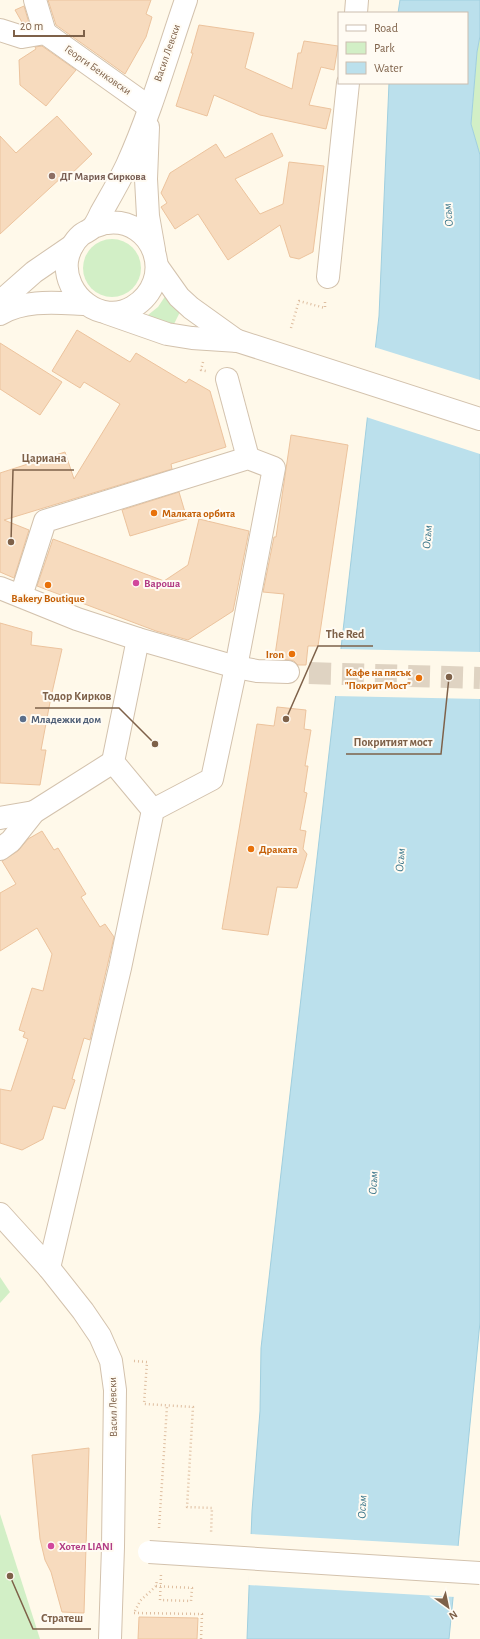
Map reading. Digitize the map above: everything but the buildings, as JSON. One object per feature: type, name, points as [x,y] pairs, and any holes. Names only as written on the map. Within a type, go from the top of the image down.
[{"type":"street","points":[[0,30],[22,37],[45,33],[35,0]]},
{"type":"street","name":"Васил Левски","points":[[149,107],[186,0]]},
{"type":"street","points":[[356,12],[357,0]]},
{"type":"street","name":"Георги Бенковски","points":[[45,33],[149,107]]},
{"type":"street","points":[[328,277],[348,84]]},
{"type":"street","points":[[93,227],[127,164],[149,107]]},
{"type":"street","points":[[0,314],[31,304],[94,308],[117,312],[130,309],[141,302],[150,292],[156,279],[156,259],[148,216],[146,179],[149,107]]},
{"type":"street","points":[[0,302],[34,272],[72,246],[81,235],[93,227],[107,223],[123,223],[136,229],[148,239],[156,259],[179,297],[190,308],[238,341]]},
{"type":"street","points":[[72,246],[68,260],[67,274],[71,287],[79,299],[94,308],[167,334],[192,338],[238,341],[480,419]]},
{"type":"street","points":[[227,380],[248,458]]},
{"type":"street","points":[[21,596],[45,522],[248,458],[274,468],[236,667],[212,779],[153,810]]},
{"type":"street","points":[[0,588],[78,620],[138,639],[236,667],[257,671],[288,672]]},
{"type":"street","points":[[0,848],[11,841],[34,812],[113,762],[138,639]]},
{"type":"street","points":[[113,762],[153,810]]},
{"type":"street","points":[[49,1268],[120,968],[153,810]]},
{"type":"street","points":[[0,818],[34,812]]},
{"type":"street","name":"Васил Левски","points":[[0,1214],[49,1268],[83,1310],[100,1336],[111,1361],[115,1398],[110,1639]]},
{"type":"street","points":[[149,1552],[480,1573]]},
{"type":"path","points":[[291,328],[299,301],[324,308]]},
{"type":"path","points":[[129,1361],[147,1362],[144,1404],[193,1407],[187,1507],[212,1508],[210,1556]]},
{"type":"path","points":[[159,1528],[167,1406]]},
{"type":"path","points":[[156,1580],[156,1586]]},
{"type":"path","points":[[134,1619],[134,1612],[140,1601],[156,1586],[192,1588],[191,1601],[160,1600]]},
{"type":"path","points":[[134,1612],[202,1614],[201,1639]]},
{"type":"green space","points":[[480,36],[480,155],[471,124],[477,52]]},
{"type":"green space","points":[[106,239],[118,239],[133,247],[141,262],[141,274],[133,289],[118,297],[106,297],[91,289],[83,274],[83,262],[91,247]]},
{"type":"green space","points":[[166,295],[181,310],[173,326],[160,323],[148,315],[158,307]]},
{"type":"green space","points":[[0,1277],[10,1292],[0,1303]]},
{"type":"green space","points":[[0,1514],[40,1639],[0,1639]]},
{"type":"water","name":"Осъм","points":[[400,0],[480,0],[480,36],[477,52],[471,124],[480,155],[480,1322],[449,1639],[247,1639],[252,1511],[260,1411],[261,1348],[379,316],[389,84],[468,84],[468,12],[398,12]]},
{"type":"pier","points":[[374,347],[480,380],[480,454],[366,417]]},
{"type":"pier","points":[[339,649],[480,652],[480,699],[334,696]]},
{"type":"pier","points":[[250,1534],[460,1546],[455,1597],[248,1585]]},
{"type":"tunnel","points":[[309,673],[480,678]]},
{"type":"place","name":"ДГ Мария Сиркова","points":[[52,176]]},
{"type":"place","name":"Малката орбита","points":[[154,513]]},
{"type":"place","name":"Цариана","points":[[11,542]]},
{"type":"place","name":"Вароша","points":[[136,583]]},
{"type":"place","name":"Bakery Boutique","points":[[48,585]]},
{"type":"place","name":"Iron","points":[[292,654]]},
{"type":"place","name":"Покритият мост","points":[[449,677]]},
{"type":"place","name":"Кафе на пясък \"Покрит Мост\"","points":[[419,678]]},
{"type":"place","name":"Младежки дом","points":[[23,719]]},
{"type":"place","name":"The Red","points":[[286,719]]},
{"type":"place","name":"Тодор Кирков","points":[[155,744]]},
{"type":"place","name":"Драката","points":[[251,849]]},
{"type":"place","name":"Хотел LIANI","points":[[51,1546]]},
{"type":"place","name":"Стратеш","points":[[10,1576]]}]
